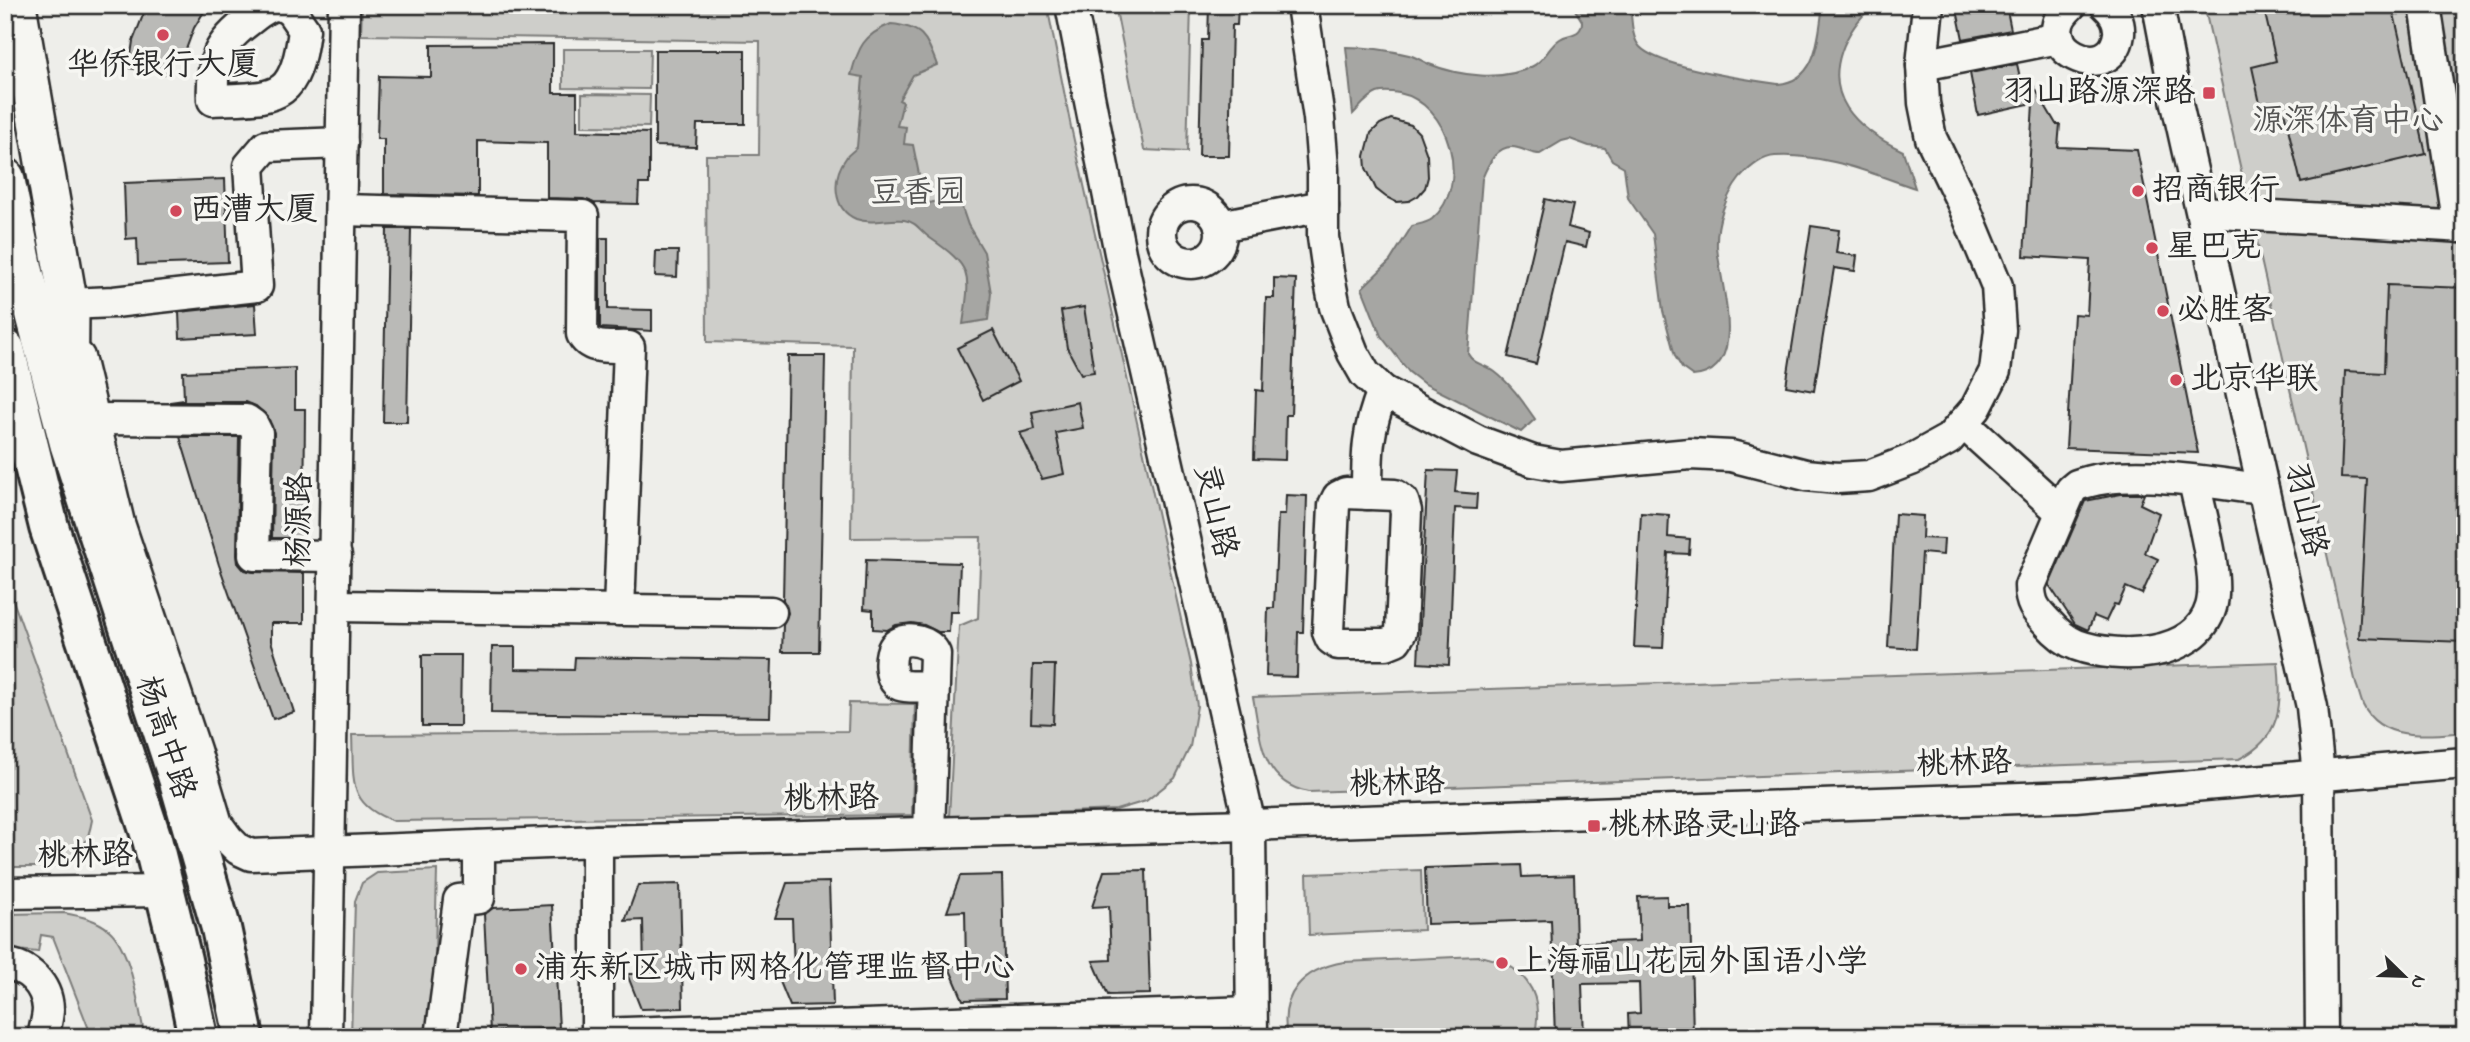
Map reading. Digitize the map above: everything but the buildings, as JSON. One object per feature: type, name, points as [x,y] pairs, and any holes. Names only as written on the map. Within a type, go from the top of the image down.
[{"type":"highway","name":"杨高中路","points":[[5,178],[24,272],[81,431],[221,928],[244,1037]]},
{"type":"highway","name":"杨高中路","points":[[5,349],[49,527],[152,839],[198,1037]]},
{"type":"main road","name":"杨高中路","points":[[17,5],[69,308],[81,431]]},
{"type":"main road","name":"杨高中路","points":[[5,436],[49,527]]},
{"type":"street","points":[[275,5],[266,7],[237,28],[225,41],[215,59],[212,76],[213,100],[267,97],[277,94],[287,86],[300,58],[304,30],[291,11],[281,5]]},
{"type":"street","name":"灵山路","points":[[1071,5],[1120,253],[1250,825],[1251,1024]]},
{"type":"street","points":[[1302,5],[1319,118],[1323,237],[1335,307],[1365,374],[1383,391],[1478,441],[1533,461],[1561,466],[1690,454],[1731,456],[1806,475],[1837,478],[1869,476],[1911,460],[1949,439],[1976,408],[1995,371],[2000,330],[1997,286],[1963,204],[1931,138],[1924,103],[1922,65],[1928,5]]},
{"type":"street","points":[[2071,5],[2060,19],[2059,38],[2063,48],[2080,60],[2091,61],[2101,58],[2116,44],[2119,34],[2112,14],[2159,10]]},
{"type":"street","points":[[2202,212],[2462,227],[2425,5]]},
{"type":"street","name":"羽山路","points":[[2159,10],[2312,707],[2319,775],[2321,1037]]},
{"type":"street","points":[[304,30],[344,16]]},
{"type":"street","name":"杨源路","points":[[326,1037],[344,16]]},
{"type":"street","points":[[1922,65],[2059,38]]},
{"type":"street","points":[[69,308],[257,286],[249,166],[266,146],[342,143]]},
{"type":"street","points":[[1193,202],[1211,210],[1220,226],[1218,247],[1203,261],[1182,262],[1173,258],[1161,241],[1162,222],[1174,207],[1184,203],[1193,202]]},
{"type":"street","points":[[1220,226],[1323,206]]},
{"type":"street","points":[[341,210],[583,216],[582,334],[585,342],[593,346],[629,346],[619,610]]},
{"type":"street","points":[[1120,253],[1161,241]]},
{"type":"street","points":[[1367,494],[1367,454],[1372,419],[1383,391]]},
{"type":"street","points":[[81,431],[246,420],[253,425],[257,433],[254,555],[336,556]]},
{"type":"street","points":[[1963,423],[2062,512]]},
{"type":"street","name":"桃林路","points":[[81,431],[119,523],[218,824],[238,849],[251,855],[597,841],[1250,825],[2075,796],[2465,763]]},
{"type":"street","points":[[2194,481],[2214,584],[2211,606],[2204,624],[2190,636],[2174,645],[2149,651],[2098,651],[2073,644],[2035,610],[2030,598],[2030,586],[2071,490],[2084,482],[2136,476],[2194,481],[2263,489]]},
{"type":"street","points":[[1346,493],[1367,494],[1395,495],[1404,501],[1406,511],[1401,632],[1396,640],[1386,644],[1338,644],[1331,639],[1328,632],[1334,505],[1338,497],[1346,493]]},
{"type":"street","points":[[335,606],[771,612]]},
{"type":"street","points":[[929,833],[934,687]]},
{"type":"street","points":[[597,841],[597,1035],[1251,1024]]},
{"type":"street","points":[[442,1037],[458,900],[479,898],[479,846]]},
{"type":"street","name":"桃林路","points":[[5,893],[165,891]]},
{"type":"street","points":[[5,964],[15,965],[39,980],[48,1008],[43,1037]]},
{"type":"green space","name":"豆香园","points":[[362,5],[1047,5],[1071,127],[1191,664],[1197,706],[1190,747],[1175,778],[1146,801],[1116,810],[949,817],[959,626],[978,618],[981,537],[851,538],[853,346],[707,342],[706,155],[759,155],[760,41],[361,35]]},
{"type":"green space","points":[[1115,5],[1191,5],[1187,152],[1144,150]]},
{"type":"green space","name":"源深体育中心","points":[[2204,5],[2465,5],[2465,732],[2423,735],[2394,731],[2371,717],[2362,702]]},
{"type":"green space","points":[[563,49],[650,49],[649,89],[563,88]]},
{"type":"green space","points":[[582,94],[650,95],[649,127],[582,126]]},
{"type":"green space","points":[[5,578],[92,820],[81,851],[62,864],[51,866],[5,867]]},
{"type":"green space","points":[[2278,662],[2280,692],[2276,718],[2264,741],[2239,759],[1308,792],[1292,787],[1280,779],[1272,768],[1261,742],[1253,697]]},
{"type":"green space","points":[[849,703],[915,704],[912,815],[394,821],[367,807],[360,798],[354,777],[352,735],[848,731]]},
{"type":"green space","points":[[437,870],[433,1037],[351,1037],[355,901],[362,883],[377,873]]},
{"type":"green space","points":[[1421,870],[1423,930],[1309,935],[1307,874]]},
{"type":"green space","points":[[64,913],[99,923],[117,939],[129,965],[145,1037],[92,1037],[53,937],[41,935],[38,952],[5,949],[5,914]]},
{"type":"green space","points":[[1478,956],[1507,965],[1527,982],[1536,1006],[1534,1037],[1287,1037],[1285,1022],[1291,996],[1306,977],[1329,965]]},
{"type":"shaded area","points":[[1572,5],[1630,5],[1635,38],[1640,47],[1650,54],[1705,72],[1778,84],[1801,75],[1808,66],[1817,43],[1823,5],[1874,5],[1855,26],[1841,52],[1838,66],[1840,94],[1852,115],[1865,128],[1903,151],[1915,188],[1846,165],[1811,158],[1775,156],[1765,158],[1752,167],[1730,193],[1718,229],[1717,247],[1728,324],[1727,343],[1722,359],[1711,371],[1693,376],[1682,368],[1675,356],[1663,311],[1653,234],[1628,198],[1624,167],[1612,160],[1605,148],[1570,139],[1540,154],[1511,147],[1499,151],[1482,179],[1468,354],[1506,382],[1535,419],[1521,432],[1423,383],[1409,372],[1381,336],[1362,288],[1390,261],[1412,226],[1432,219],[1444,204],[1451,186],[1453,167],[1450,147],[1442,128],[1431,112],[1417,100],[1399,93],[1379,92],[1353,114],[1346,47],[1401,53],[1454,72],[1481,76],[1508,74],[1533,66],[1556,42],[1580,30],[1582,21]]},
{"type":"shaded area","points":[[891,24],[902,25],[922,35],[937,65],[913,75],[899,100],[903,102],[897,126],[906,127],[904,144],[913,145],[925,204],[958,196],[968,225],[984,252],[991,293],[988,320],[963,324],[967,294],[966,274],[962,265],[944,248],[908,221],[856,219],[842,208],[839,200],[838,174],[847,157],[857,147],[863,77],[851,75],[863,44],[874,33]]},
{"type":"place","name":"华侨银行大厦","points":[[163,35]]},
{"type":"place","name":"羽山路源深路","points":[[2209,93]]},
{"type":"place","name":"招商银行","points":[[2138,191]]},
{"type":"place","name":"西漕大厦","points":[[176,211]]},
{"type":"place","name":"星巴克","points":[[2152,248]]},
{"type":"place","name":"必胜客","points":[[2163,311]]},
{"type":"place","name":"北京华联","points":[[2176,380]]},
{"type":"place","name":"桃林路灵山路","points":[[1594,826]]},
{"type":"place","name":"上海福山花园外国语小学","points":[[1502,963]]},
{"type":"place","name":"浦东新区城市网格化管理监督中心","points":[[521,969]]}]
